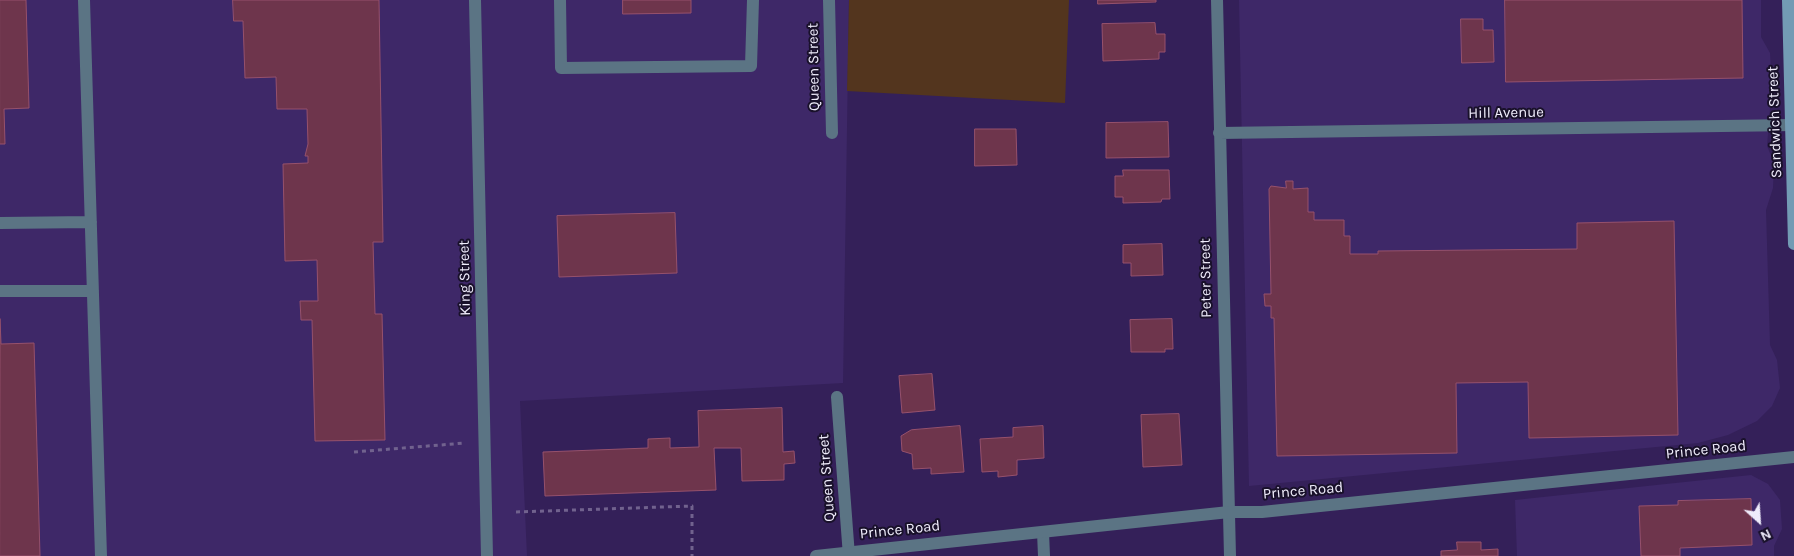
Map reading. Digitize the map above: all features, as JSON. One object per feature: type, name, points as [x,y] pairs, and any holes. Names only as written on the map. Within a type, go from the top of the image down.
[{"type":"main road","name":"Sandwich Street","points":[[1788,0],[1794,244]]},
{"type":"street","points":[[84,0],[101,556]]},
{"type":"street","name":"King Street","points":[[475,0],[487,556]]},
{"type":"street","points":[[560,0],[561,68],[752,66],[753,0]]},
{"type":"street","name":"Queen Street","points":[[829,0],[832,134]]},
{"type":"street","name":"Peter Street","points":[[1217,0],[1230,556]]},
{"type":"street","name":"Hill Avenue","points":[[1219,133],[1792,125]]},
{"type":"street","points":[[0,222],[91,222]]},
{"type":"street","points":[[0,290],[93,291]]},
{"type":"street","name":"Queen Street","points":[[837,397],[849,554]]},
{"type":"street","name":"Prince Road","points":[[816,556],[849,554],[1229,512],[1262,512],[1794,457]]},
{"type":"street","points":[[1043,532],[1044,556]]},
{"type":"path","points":[[354,452],[484,443]]},
{"type":"path","points":[[516,512],[692,506],[692,556]]},
{"type":"shaded area","points":[[0,0],[849,0],[843,383],[520,401],[527,556],[0,556]]},
{"type":"shaded area","points":[[849,0],[1069,0],[1065,103],[847,91]]},
{"type":"shaded area","points":[[1239,0],[1761,0],[1761,37],[1770,53],[1772,84],[1767,146],[1774,163],[1773,188],[1766,210],[1770,345],[1777,360],[1780,388],[1772,406],[1757,421],[1728,435],[1698,443],[1249,486]]},
{"type":"shaded area","points":[[1751,475],[1768,484],[1780,500],[1782,529],[1774,546],[1774,556],[1517,556],[1515,500]]},
{"type":"building","points":[[0,0],[26,0],[29,108],[4,109],[5,144],[0,144]]},
{"type":"building","points":[[233,0],[379,0],[383,242],[373,242],[375,314],[382,314],[385,440],[315,441],[312,320],[301,320],[300,301],[318,301],[317,260],[285,261],[283,164],[308,163],[308,156],[305,156],[308,144],[307,109],[277,109],[276,77],[245,78],[243,21],[234,21]]},
{"type":"building","points":[[623,0],[691,0],[691,13],[623,14]]},
{"type":"building","points":[[1098,0],[1156,0],[1156,2],[1098,4]]},
{"type":"building","points":[[1505,0],[1742,0],[1743,78],[1506,82]]},
{"type":"building","points":[[1461,19],[1483,19],[1483,30],[1493,30],[1494,62],[1462,63]]},
{"type":"building","points":[[1155,23],[1156,34],[1165,34],[1165,52],[1159,52],[1159,59],[1103,61],[1102,24]]},
{"type":"building","points":[[1168,122],[1169,157],[1106,158],[1106,123]]},
{"type":"building","points":[[975,129],[1016,129],[1017,165],[975,166]]},
{"type":"building","points":[[1123,170],[1169,170],[1170,199],[1162,199],[1161,202],[1123,203],[1123,197],[1115,197],[1115,176],[1123,176]]},
{"type":"building","points":[[1286,181],[1293,181],[1293,189],[1308,188],[1308,212],[1314,212],[1314,220],[1344,220],[1344,236],[1350,236],[1350,254],[1378,254],[1378,251],[1577,249],[1577,223],[1674,221],[1678,435],[1529,438],[1528,382],[1456,383],[1457,453],[1277,456],[1274,318],[1271,318],[1271,306],[1265,306],[1264,294],[1271,294],[1269,189],[1271,186],[1286,188]]},
{"type":"building","points":[[675,213],[677,273],[559,277],[557,216]]},
{"type":"building","points":[[1162,244],[1163,275],[1131,276],[1131,263],[1123,263],[1123,245]]},
{"type":"building","points":[[0,319],[1,344],[34,343],[40,556],[0,556]]},
{"type":"building","points":[[1172,319],[1173,349],[1165,349],[1165,352],[1131,352],[1130,320]]},
{"type":"building","points":[[932,374],[935,410],[902,413],[899,376]]},
{"type":"building","points":[[782,408],[783,452],[794,451],[795,463],[784,464],[784,480],[742,481],[741,448],[714,448],[716,490],[545,496],[543,452],[648,448],[648,439],[670,438],[670,448],[699,447],[698,411]]},
{"type":"building","points":[[1179,414],[1182,465],[1143,467],[1141,415]]},
{"type":"building","points":[[960,426],[964,472],[931,474],[931,468],[913,469],[912,454],[902,451],[901,436],[911,430]]},
{"type":"building","points":[[1043,426],[1044,458],[1017,460],[1017,475],[998,477],[998,471],[982,472],[980,439],[1013,437],[1013,428]]},
{"type":"building","points":[[1751,499],[1752,545],[1680,548],[1680,556],[1641,556],[1639,506],[1678,505],[1678,501]]},
{"type":"building","points":[[1457,542],[1481,542],[1481,550],[1498,549],[1498,556],[1441,556],[1441,551],[1457,550]]}]
